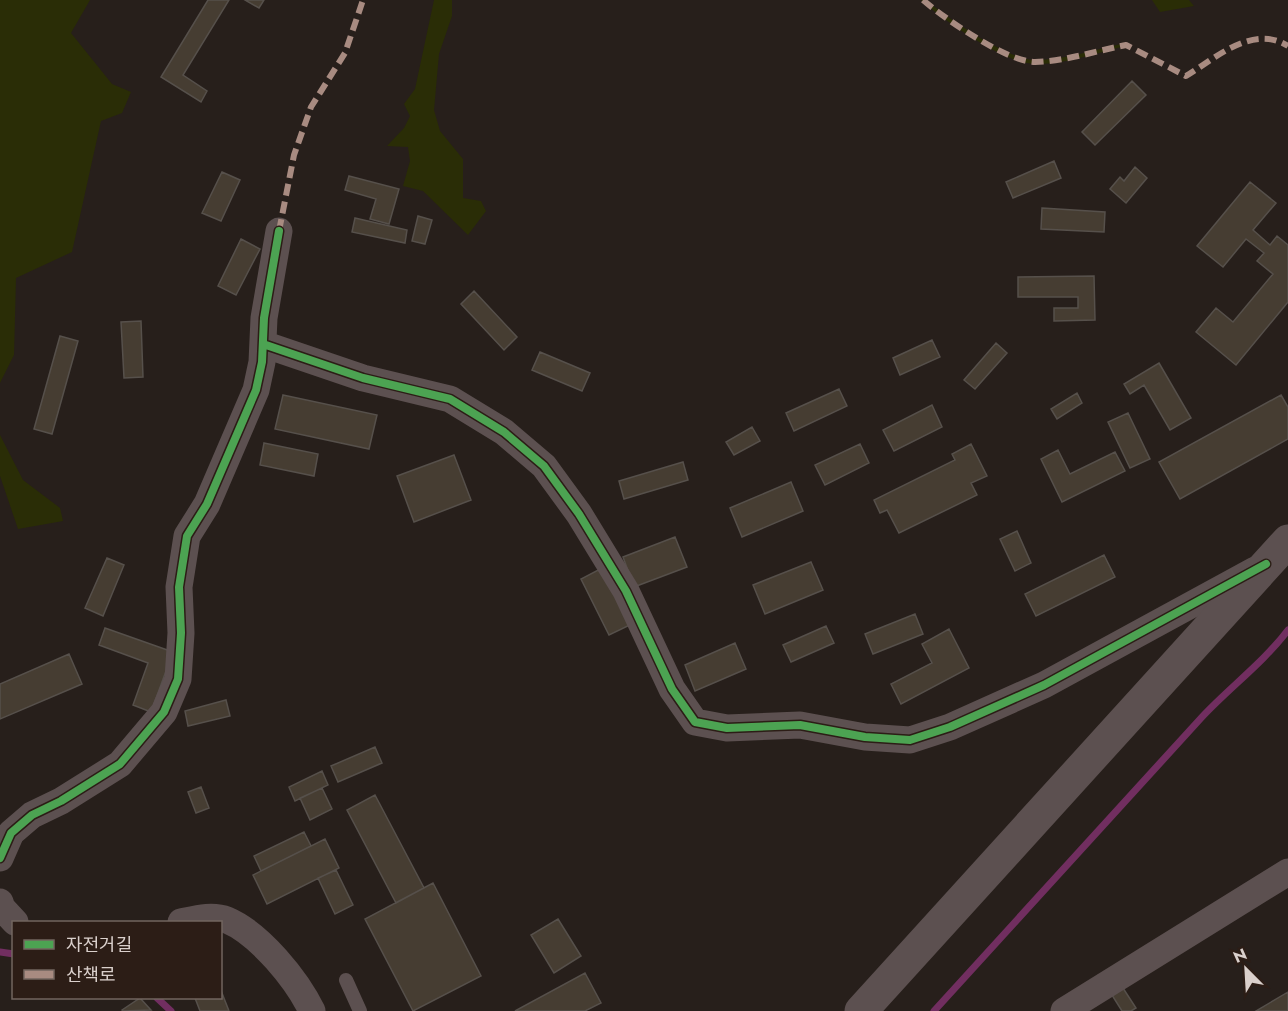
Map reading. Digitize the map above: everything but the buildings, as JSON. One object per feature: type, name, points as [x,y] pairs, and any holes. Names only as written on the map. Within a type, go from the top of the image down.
[{"type":"street","points":[[0,858],[11,833],[32,815],[61,801],[120,764],[164,712],[178,679],[181,633],[179,587],[187,536],[207,504],[256,390],[263,344],[264,318],[279,231]]},
{"type":"street","points":[[263,344],[363,378],[450,399],[512,438],[544,466],[579,514],[626,591],[672,689],[695,722],[727,728],[800,725],[865,737],[910,740],[950,727],[1044,685],[1277,553]]},
{"type":"street","points":[[861,1011],[1277,553]]},
{"type":"street","points":[[1064,1011],[1288,872]]},
{"type":"street","points":[[185,921],[203,917],[226,920],[277,960],[300,986],[312,1011]]},
{"type":"lane","points":[[346,980],[360,1011]]},
{"type":"green space","points":[[0,0],[90,0],[71,33],[112,84],[131,92],[122,113],[101,121],[72,252],[16,278],[14,355],[0,383]]},
{"type":"green space","points":[[434,0],[452,0],[452,16],[439,54],[434,110],[440,131],[463,159],[463,198],[481,201],[486,211],[468,235],[423,191],[403,186],[410,161],[408,147],[387,146],[404,128],[410,116],[404,104],[415,89]]},
{"type":"green space","points":[[921,0],[926,0],[978,37],[1023,58],[1035,60],[1058,58],[1126,43],[1125,46],[1068,61],[1045,64],[1021,62],[991,49]]},
{"type":"green space","points":[[1152,0],[1189,0],[1194,6],[1160,12]]},
{"type":"green space","points":[[0,435],[23,480],[60,508],[63,521],[18,529],[0,476]]},
{"type":"waterway","points":[[934,1011],[1202,717],[1268,653],[1288,630]]},
{"type":"waterway","points":[[0,952],[12,954]]},
{"type":"waterway","points":[[158,999],[171,1011]]},
{"type":"marked path","points":[[279,231],[294,155],[311,107],[345,53],[363,0]]},
{"type":"marked path","points":[[923,0],[946,18],[993,47],[1009,55],[1035,62],[1070,58],[1126,45],[1186,76],[1223,52],[1249,41],[1275,40],[1288,46]]},
{"type":"cycle path","points":[[0,858],[11,833],[32,815],[61,801],[120,764],[164,712],[178,679],[181,633],[179,587],[187,536],[207,504],[256,390],[262,362],[264,318],[279,231]]},
{"type":"cycle path","points":[[263,344],[363,378],[450,399],[504,432],[544,466],[579,514],[626,591],[672,689],[695,722],[727,728],[800,725],[865,737],[910,740],[950,727],[1044,685],[1266,564]]}]
